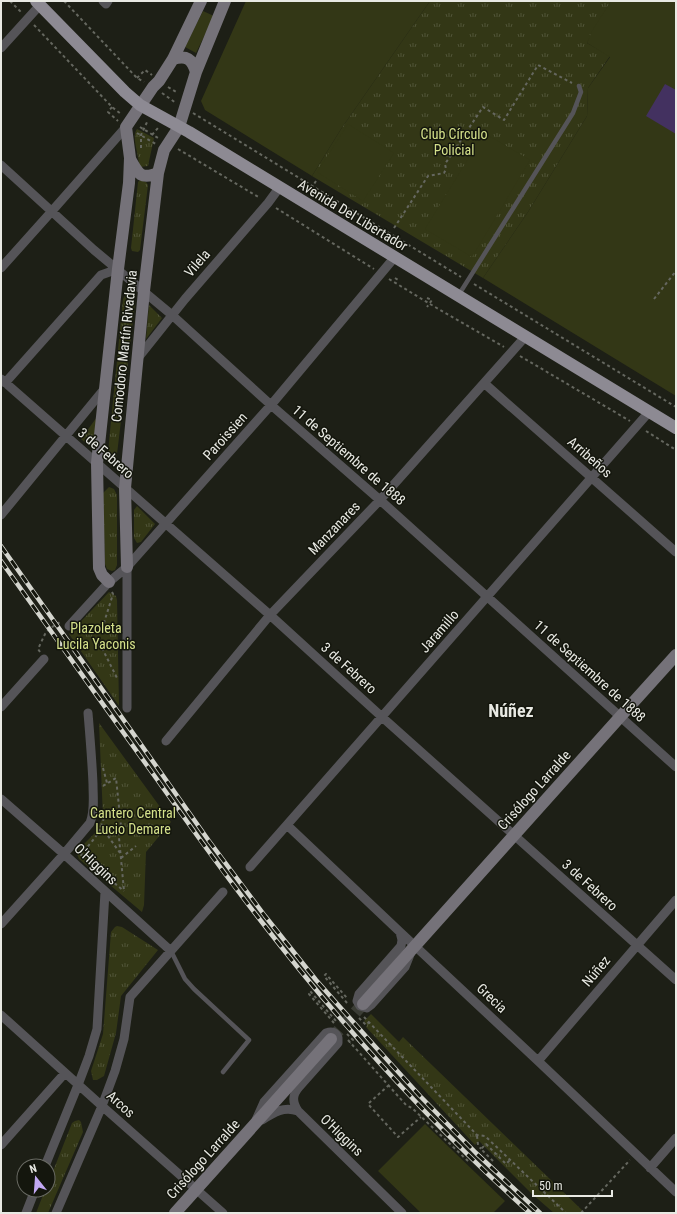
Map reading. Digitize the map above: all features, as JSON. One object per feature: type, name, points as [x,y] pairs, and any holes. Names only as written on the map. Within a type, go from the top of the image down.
[{"type":"main road","name":"Avenida Del Libertador","points":[[38,3],[125,92],[140,105],[179,127],[676,428]]},
{"type":"street","points":[[103,1],[106,4],[108,1]]},
{"type":"street","points":[[1,268],[127,124],[173,59],[201,1]]},
{"type":"street","name":"Comodoro Martín Rivadavia","points":[[127,708],[127,567],[125,488],[144,291],[158,173],[166,147],[179,127],[196,72],[225,1]]},
{"type":"street","points":[[1,48],[28,19],[38,3]]},
{"type":"street","points":[[173,59],[181,57],[189,59],[196,72]]},
{"type":"street","name":"Comodoro Martín Rivadavia","points":[[109,582],[102,575],[99,568],[97,463],[129,183],[130,158],[127,124]]},
{"type":"street","points":[[130,158],[135,170],[140,175],[149,176],[158,173]]},
{"type":"street","name":"11 de Septiembre de 1888","points":[[1,165],[94,250],[172,315],[271,405],[380,500],[676,767]]},
{"type":"street","name":"Vilela","points":[[138,358],[172,315],[268,203],[279,188]]},
{"type":"street","name":"Paroissien","points":[[71,624],[109,582],[127,567],[271,405],[394,258]]},
{"type":"street","points":[[3,381],[101,275],[118,269]]},
{"type":"street","name":"Manzanares","points":[[166,741],[270,615],[380,500],[525,337]]},
{"type":"street","name":"3 de Febrero","points":[[3,381],[270,615],[676,980]]},
{"type":"street","name":"Arribeños","points":[[484,383],[676,552]]},
{"type":"street","points":[[1,515],[105,388]]},
{"type":"street","name":"Jaramillo","points":[[250,867],[649,412]]},
{"type":"street","name":"Crisólogo Larralde","points":[[361,1004],[415,946],[676,655]]},
{"type":"street","points":[[1,707],[44,659]]},
{"type":"street","points":[[1,924],[90,823],[94,812],[88,713]]},
{"type":"street","name":"O'Higgins","points":[[1,799],[64,854],[171,952]]},
{"type":"street","name":"Grecia","points":[[287,825],[538,1060],[676,1192]]},
{"type":"street","points":[[48,1158],[89,1056],[97,1028],[105,892]]},
{"type":"street","points":[[56,1213],[102,1106],[115,1071],[124,1039],[130,997],[223,892]]},
{"type":"street","name":"Núñez","points":[[538,1060],[676,900]]},
{"type":"street","points":[[361,1004],[400,948],[402,940],[400,932]]},
{"type":"street","name":"Arcos","points":[[1,1016],[223,1213]]},
{"type":"street","name":"Crisólogo Larralde","points":[[253,1126],[264,1102],[326,1033],[335,1033],[338,1038],[338,1043],[298,1086],[293,1101],[298,1111]]},
{"type":"street","name":"Crisólogo Larralde","points":[[175,1213],[331,1039]]},
{"type":"street","points":[[1,1144],[65,1073]]},
{"type":"street","points":[[253,1126],[272,1113],[281,1109],[298,1111]]},
{"type":"street","name":"O'Higgins","points":[[298,1111],[400,1212]]},
{"type":"street","points":[[650,1168],[676,1138]]},
{"type":"street","points":[[26,1213],[32,1198]]},
{"type":"lane","points":[[458,296],[573,112],[581,92],[579,86]]},
{"type":"lane","points":[[171,952],[185,979],[249,1040],[222,1072]]},
{"type":"path","points":[[10,1],[127,124],[166,147]]},
{"type":"path","points":[[64,1],[137,78],[156,84],[313,187],[676,407]]},
{"type":"path","points":[[394,228],[428,176],[444,173],[446,169],[445,164],[483,107],[504,120],[538,65],[579,86]]},
{"type":"path","points":[[137,78],[145,70],[156,84],[186,104]]},
{"type":"path","points":[[112,107],[108,112],[127,124],[268,203],[430,304],[637,425],[676,450]]},
{"type":"path","points":[[316,181],[311,189],[317,193]]},
{"type":"path","points":[[375,228],[384,233]]},
{"type":"path","points":[[654,299],[676,271]]},
{"type":"path","points":[[395,278],[400,281]]},
{"type":"path","points":[[427,298],[432,300],[428,307]]},
{"type":"path","points":[[102,630],[113,594],[109,582]]},
{"type":"path","points":[[39,646],[49,629],[59,623]]},
{"type":"path","points":[[71,624],[92,633]]},
{"type":"path","points":[[102,648],[114,675],[119,682],[128,682]]},
{"type":"path","points":[[100,773],[100,767],[102,766],[107,783]]},
{"type":"path","points":[[103,793],[103,786],[116,778],[121,826],[116,827],[124,892],[124,910]]},
{"type":"path","points":[[81,857],[82,853],[98,833],[104,819],[103,806]]},
{"type":"path","points":[[101,826],[120,853]]},
{"type":"path","points":[[120,858],[136,846]]},
{"type":"path","points":[[94,867],[124,892]]},
{"type":"path","points":[[347,1003],[324,976],[326,974],[351,1002],[361,1004],[368,1022],[477,1135],[478,1146],[493,1161]]},
{"type":"path","points":[[330,1020],[309,994],[310,991],[336,1021]]},
{"type":"path","points":[[359,1018],[366,1025],[368,1022]]},
{"type":"path","points":[[345,1034],[350,1043],[406,1106],[412,1108],[469,1162]]},
{"type":"path","points":[[388,1085],[368,1104],[398,1138],[421,1117]]},
{"type":"path","points":[[477,1135],[485,1136],[566,1213]]},
{"type":"path","points":[[481,1149],[486,1144],[506,1164],[510,1160]]},
{"type":"path","points":[[581,1213],[636,1154]]},
{"type":"green space","points":[[246,1],[430,1],[341,129],[312,176],[205,110],[201,101]]},
{"type":"green space","name":"Club Círculo Policial","points":[[430,1],[611,1],[587,43],[610,56],[588,88],[587,116],[528,212],[483,278],[312,176],[341,129]]},
{"type":"green space","points":[[611,1],[676,1],[676,396],[483,278],[528,212],[587,116],[588,88],[610,57],[587,43],[592,31]]},
{"type":"green space","points":[[203,11],[214,16],[196,53],[185,47]]},
{"type":"green space","points":[[348,124],[394,153],[363,201],[317,172]]},
{"type":"green space","points":[[137,129],[154,138],[148,166],[140,167],[139,165],[135,141],[135,132]]},
{"type":"green space","points":[[484,133],[530,160],[472,257],[425,229]]},
{"type":"green space","points":[[140,180],[146,182],[148,185],[140,250],[138,252],[132,251],[131,248],[138,182]]},
{"type":"green space","points":[[130,293],[134,297],[135,303],[117,454],[114,458],[108,452],[123,299],[126,294]]},
{"type":"green space","points":[[149,305],[162,318],[146,339]]},
{"type":"green space","points":[[97,417],[95,451],[81,439]]},
{"type":"green space","points":[[109,487],[114,489],[117,495],[117,565],[115,570],[112,571],[107,569],[105,564],[103,493]]},
{"type":"green space","points":[[137,506],[155,524],[141,542],[137,543],[134,538],[134,510]]},
{"type":"green space","name":"Plazoleta Lucila Yaconis","points":[[109,592],[116,596],[117,600],[119,706],[69,634]]},
{"type":"green space","name":"Cantero Central Lucio Demare","points":[[99,723],[171,822],[146,852],[144,905],[142,912],[79,859],[77,854],[78,850],[95,833],[103,817]]},
{"type":"green space","points":[[117,926],[122,927],[158,950],[121,996],[116,1033],[104,1076],[97,1080],[93,1080],[91,1071],[103,1034],[111,932]]},
{"type":"green space","points":[[371,1014],[399,1042],[403,1037],[585,1213],[554,1213],[532,1194],[479,1141],[475,1145],[366,1027],[367,1025],[364,1021]]},
{"type":"green space","points":[[79,1120],[81,1122],[83,1132],[56,1194],[56,1164],[72,1123]]},
{"type":"green space","points":[[425,1124],[505,1201],[493,1213],[421,1213],[378,1171]]},
{"type":"green space","points":[[42,1198],[54,1198],[48,1213],[36,1213]]},
{"type":"shaded area","points":[[665,84],[676,90],[676,134],[646,116]]},
{"type":"tunnel","points":[[331,1039],[363,1004]]},
{"type":"railway","points":[[1,546],[209,841],[265,916],[316,980],[420,1096],[476,1153],[540,1213]]},
{"type":"railway","points":[[1,561],[207,850],[323,999],[423,1110],[530,1213]]},
{"type":"district","name":"Núñez","points":[[511,711]]}]
